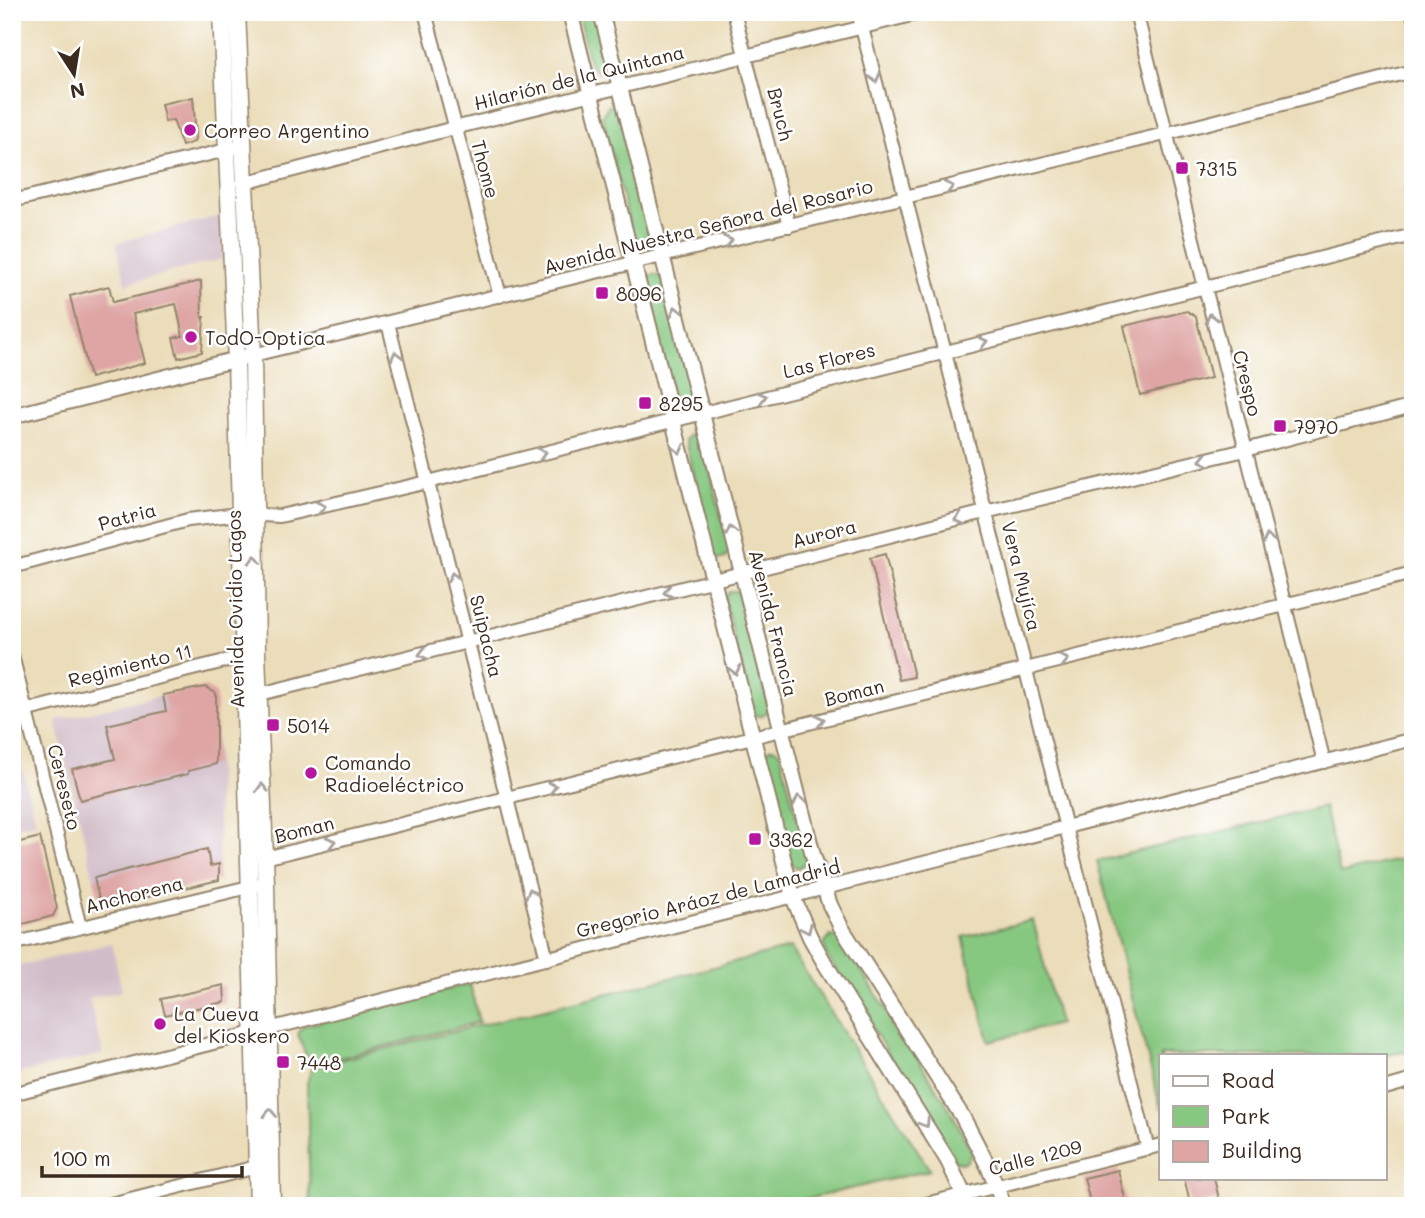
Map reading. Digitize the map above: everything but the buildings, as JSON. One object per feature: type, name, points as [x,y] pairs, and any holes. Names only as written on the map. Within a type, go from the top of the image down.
[{"type":"main road","name":"Avenida Ovidio Lagos","points":[[221,12],[235,148],[244,183],[253,355],[246,514]]},
{"type":"main road","name":"Avenida Ovidio Lagos","points":[[237,12],[236,359],[246,514],[261,1031],[264,1165],[258,1206]]},
{"type":"main road","name":"Avenida Ovidio Lagos","points":[[251,696],[265,858],[257,885]]},
{"type":"main road","name":"Avenida Ovidio Lagos","points":[[264,1165],[272,1206]]},
{"type":"street","name":"Thome","points":[[425,12],[500,296]]},
{"type":"street","points":[[570,12],[793,897],[824,962],[927,1126],[967,1200]]},
{"type":"street","name":"Avenida Francia","points":[[600,12],[813,855],[824,889],[841,927],[962,1116],[1004,1206]]},
{"type":"street","name":"Bruch","points":[[734,12],[789,226]]},
{"type":"street","name":"Vera Mujíca","points":[[858,12],[1066,827],[1155,1147]]},
{"type":"street","name":"Hilarión de la Quintana","points":[[244,183],[454,128],[925,12]]},
{"type":"street","name":"Crespo","points":[[1136,12],[1203,288],[1324,762]]},
{"type":"street","name":"Avenida Nuestra Señora del Rosario","points":[[12,416],[1413,71]]},
{"type":"street","points":[[12,201],[235,148]]},
{"type":"street","name":"Las Flores","points":[[246,514],[280,516],[428,482],[1413,235]]},
{"type":"street","name":"Suipacha","points":[[388,323],[548,959]]},
{"type":"street","name":"Aurora","points":[[251,696],[1413,406]]},
{"type":"street","name":"Patria","points":[[12,567],[188,520],[246,514]]},
{"type":"street","name":"Boman","points":[[265,858],[1413,573]]},
{"type":"street","name":"Regimiento 11","points":[[12,714],[250,655]]},
{"type":"street","name":"Cereseto","points":[[12,656],[80,927]]},
{"type":"street","name":"Gregorio Aráoz de Lamadrid","points":[[12,1094],[1413,739]]},
{"type":"street","name":"Anchorena","points":[[12,944],[257,885]]},
{"type":"street","points":[[1386,1088],[1413,1080]]},
{"type":"street","name":"Calle 1209","points":[[918,1206],[967,1200],[997,1187],[1155,1147]]},
{"type":"street","points":[[103,1206],[264,1165]]},
{"type":"shaded area","points":[[224,215],[222,259],[126,284],[116,243]]},
{"type":"shaded area","points":[[163,695],[171,735],[216,721],[219,880],[101,908],[56,720]]},
{"type":"shaded area","points":[[12,730],[36,822],[12,828]]},
{"type":"shaded area","points":[[112,943],[122,991],[89,998],[103,1054],[12,1075],[12,968]]},
{"type":"green space","points":[[577,12],[596,12],[609,62],[598,72],[590,66]]},
{"type":"green space","points":[[608,106],[616,106],[619,109],[650,231],[645,239],[640,240],[632,235],[602,116]]},
{"type":"green space","points":[[651,275],[659,275],[662,278],[692,392],[686,401],[681,402],[673,397],[645,286]]},
{"type":"green space","points":[[694,433],[701,437],[730,550],[725,558],[720,559],[712,554],[685,440]]},
{"type":"green space","points":[[737,591],[742,598],[769,708],[761,716],[754,715],[724,598],[729,592]]},
{"type":"green space","points":[[773,748],[780,752],[807,858],[802,866],[797,868],[789,862],[764,755]]},
{"type":"green space","points":[[1324,807],[1340,874],[1413,856],[1413,1049],[1386,1056],[1159,1054],[1159,1101],[1097,861]]},
{"type":"green space","points":[[1033,920],[1059,1024],[989,1041],[963,937]]},
{"type":"green space","points":[[831,936],[842,940],[951,1111],[972,1153],[966,1162],[960,1163],[954,1159],[826,954],[824,944]]},
{"type":"green space","points":[[790,948],[930,1170],[777,1206],[310,1206],[307,1083],[312,1067]]},
{"type":"green space","points":[[470,984],[479,1022],[312,1065],[298,1034],[303,1026]]},
{"type":"place","name":"Correo Argentino","points":[[190,130]]},
{"type":"place","name":"7315","points":[[1182,168]]},
{"type":"place","name":"8096","points":[[602,293]]},
{"type":"place","name":"TodO-Optica","points":[[191,337]]},
{"type":"place","name":"8295","points":[[645,403]]},
{"type":"place","name":"7970","points":[[1280,426]]},
{"type":"place","name":"5014","points":[[273,725]]},
{"type":"place","name":"Comando Radioeléctrico","points":[[311,773]]},
{"type":"place","name":"3362","points":[[755,839]]},
{"type":"place","name":"La Cueva del Kioskero","points":[[160,1024]]},
{"type":"place","name":"7448","points":[[283,1062]]}]
